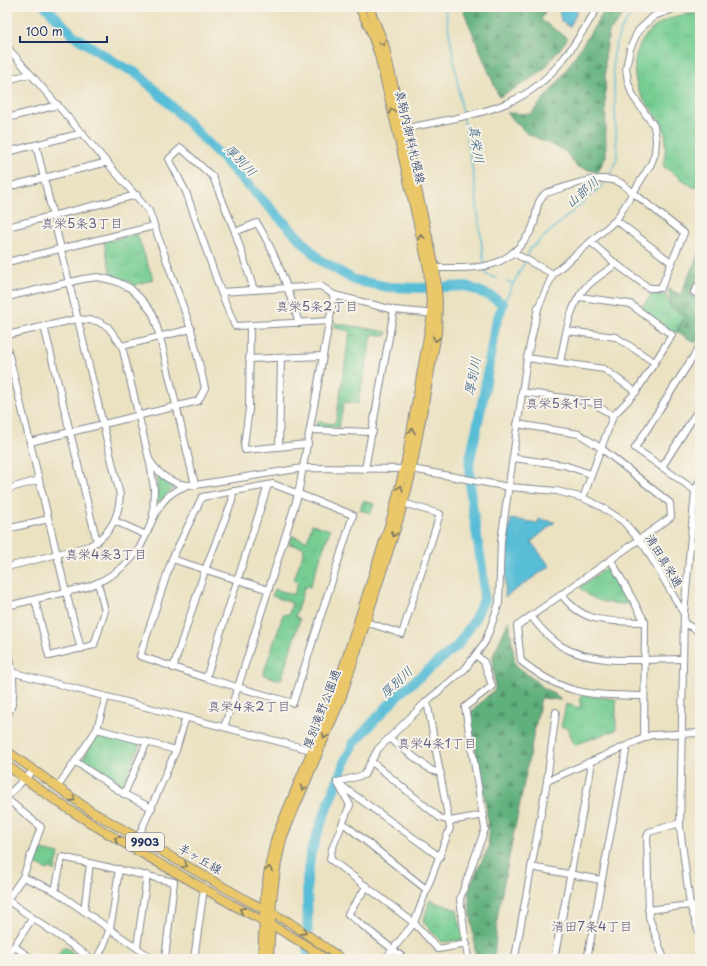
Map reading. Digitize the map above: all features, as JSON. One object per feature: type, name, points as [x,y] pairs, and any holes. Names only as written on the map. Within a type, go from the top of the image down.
[{"type":"main road","name":"真駒内御料札幌線","points":[[359,7],[370,29],[379,56],[400,130]]},
{"type":"main road","name":"真駒内御料札幌線","points":[[370,7],[384,44],[400,130],[433,271],[437,333],[408,469]]},
{"type":"main road","name":"厚別滝野公園通","points":[[269,959],[268,910],[270,863],[276,837],[315,751],[341,699],[404,503],[408,469]]},
{"type":"main road","name":"厚別滝野公園通","points":[[315,751],[351,649],[408,469]]},
{"type":"main road","name":"羊ヶ丘線","points":[[7,751],[91,811],[289,922],[320,942],[342,959]]},
{"type":"main road","name":"羊ヶ丘線","points":[[7,765],[54,800],[100,829],[268,923],[322,957]]},
{"type":"main road","name":"厚別滝野公園通","points":[[262,959],[268,923]]},
{"type":"street","points":[[400,130],[498,107],[515,100],[542,81],[569,52],[598,7]]},
{"type":"street","points":[[337,782],[364,775],[378,749],[427,701],[465,669],[485,642],[499,603],[501,541],[526,358],[538,308],[553,274],[592,243],[616,220],[651,164],[655,153],[656,140],[654,126],[633,96],[628,82],[626,68],[630,49],[638,31],[654,16],[679,7]]},
{"type":"street","points":[[7,47],[137,195],[149,211],[191,329],[205,388],[198,401],[30,442]]},
{"type":"street","points":[[7,80],[30,74]]},
{"type":"street","points":[[7,118],[58,105]]},
{"type":"street","points":[[7,152],[83,134]]},
{"type":"street","points":[[7,567],[57,555],[97,542],[108,533],[115,521],[120,506],[120,495],[36,145]]},
{"type":"street","points":[[254,290],[235,232],[213,177],[181,148],[169,159],[186,192],[221,292],[235,326],[330,321]]},
{"type":"street","points":[[7,187],[108,162]]},
{"type":"street","points":[[433,271],[477,268],[492,265],[516,254],[533,228],[537,204],[540,198],[546,193],[590,180],[614,180],[633,193],[684,234],[661,288],[649,288],[616,264],[592,243]]},
{"type":"street","points":[[7,227],[137,195]]},
{"type":"street","points":[[616,220],[672,263]]},
{"type":"street","points":[[235,232],[257,223],[268,240],[288,288],[299,322]]},
{"type":"street","points":[[7,262],[154,226]]},
{"type":"street","points":[[516,254],[553,274]]},
{"type":"street","points":[[560,363],[568,331],[570,315],[584,289],[616,264]]},
{"type":"street","points":[[7,297],[69,282],[98,277],[115,281],[130,288],[144,301],[153,314],[160,337],[195,485]]},
{"type":"street","points":[[700,283],[694,292],[700,295]]},
{"type":"street","points":[[221,292],[321,286],[334,295],[394,310],[435,314]]},
{"type":"street","points":[[224,727],[269,590],[298,495],[334,295]]},
{"type":"street","points":[[580,297],[630,304],[672,335],[636,392],[612,416],[582,498]]},
{"type":"street","points":[[365,468],[373,432],[394,310]]},
{"type":"street","points":[[7,335],[77,319],[97,321],[108,328],[122,346],[149,459],[154,489],[153,515],[146,535],[130,560],[119,570],[98,583],[7,606]]},
{"type":"street","points":[[250,325],[249,409],[244,444],[245,450],[308,444]]},
{"type":"street","points":[[44,326],[97,542]]},
{"type":"street","points":[[122,346],[191,329]]},
{"type":"street","points":[[568,331],[616,337],[654,362]]},
{"type":"street","points":[[7,347],[10,372],[30,442],[81,649]]},
{"type":"street","points":[[698,492],[635,448],[699,349]]},
{"type":"street","points":[[249,359],[323,356]]},
{"type":"street","points":[[279,447],[281,358]]},
{"type":"street","points":[[526,358],[604,369],[636,392]]},
{"type":"street","points":[[522,392],[592,402],[612,416]]},
{"type":"street","points":[[662,467],[700,407]]},
{"type":"street","points":[[517,424],[579,434],[601,448],[670,503],[671,517],[517,626],[521,661],[540,676],[558,685],[584,693],[598,695],[644,696]]},
{"type":"street","points":[[310,430],[373,432]]},
{"type":"street","points":[[513,458],[564,465],[591,474]]},
{"type":"street","points":[[149,459],[158,472],[166,479],[177,484],[188,485]]},
{"type":"street","name":"清田真栄通","points":[[188,485],[303,468],[365,468],[408,469],[509,487],[557,491],[582,498],[600,506],[623,521],[639,539],[684,614]]},
{"type":"street","points":[[7,489],[39,480]]},
{"type":"street","points":[[700,480],[684,614],[680,823],[690,905],[700,935]]},
{"type":"street","points":[[273,484],[298,495],[353,515],[293,703],[173,668],[140,656],[172,559],[202,497],[268,485],[273,484]]},
{"type":"street","points":[[153,515],[166,498],[177,489],[188,485]]},
{"type":"street","points":[[206,678],[268,485]]},
{"type":"street","points":[[173,668],[205,570],[232,501],[233,491]]},
{"type":"street","points":[[366,622],[402,634],[440,514],[404,503]]},
{"type":"street","points":[[7,529],[48,519]]},
{"type":"street","points":[[115,521],[146,535]]},
{"type":"street","points":[[172,559],[269,590]]},
{"type":"street","points":[[611,560],[645,622],[644,738]]},
{"type":"street","points":[[35,600],[49,656],[81,649],[94,645],[105,611],[98,583]]},
{"type":"street","points":[[561,594],[573,608],[588,617],[604,621],[645,622]]},
{"type":"street","points":[[531,616],[542,631],[561,646],[587,656],[604,659],[682,659]]},
{"type":"street","points":[[684,623],[700,632]]},
{"type":"street","points":[[7,644],[10,672],[11,710],[7,715]]},
{"type":"street","points":[[468,959],[460,899],[485,829],[466,708],[492,686],[484,662],[476,655]]},
{"type":"street","points":[[10,672],[315,751]]},
{"type":"street","points":[[57,788],[76,762],[96,728],[106,697]]},
{"type":"street","points":[[385,959],[414,923],[450,828],[450,821],[427,701]]},
{"type":"street","points":[[516,959],[515,957],[531,867],[548,781],[556,712]]},
{"type":"street","points":[[138,838],[176,750],[186,717]]},
{"type":"street","points":[[96,728],[176,750]]},
{"type":"street","points":[[548,781],[651,735],[700,733]]},
{"type":"street","points":[[389,738],[431,770],[441,773]]},
{"type":"street","points":[[124,794],[147,742]]},
{"type":"street","points":[[587,959],[627,746]]},
{"type":"street","points":[[76,762],[124,794],[152,808]]},
{"type":"street","points":[[372,762],[440,818],[450,821],[484,815]]},
{"type":"street","points":[[554,959],[591,769],[590,762]]},
{"type":"street","points":[[33,771],[7,797],[41,826],[23,877],[7,900],[32,919],[92,959]]},
{"type":"street","points":[[337,782],[350,805],[332,849],[330,859],[414,923],[438,948],[467,944]]},
{"type":"street","points":[[337,782],[440,857]]},
{"type":"street","points":[[343,823],[427,890]]},
{"type":"street","points":[[664,959],[648,910],[647,836],[649,832],[680,823]]},
{"type":"street","points":[[55,891],[62,857],[174,882],[165,959]]},
{"type":"street","points":[[84,912],[90,863]]},
{"type":"street","points":[[531,867],[601,880]]},
{"type":"street","points":[[96,959],[103,949],[110,930],[119,869]]},
{"type":"street","points":[[137,947],[147,875]]},
{"type":"street","points":[[23,877],[55,891],[154,959]]},
{"type":"street","points":[[367,886],[348,914],[405,959]]},
{"type":"street","points":[[194,959],[204,888]]},
{"type":"street","points":[[648,910],[690,905],[700,909]]},
{"type":"street","points":[[7,957],[32,919]]},
{"type":"street","points":[[14,946],[32,959]]},
{"type":"green space","points":[[462,7],[547,7],[541,20],[568,38],[544,69],[526,82],[499,97]]},
{"type":"green space","points":[[607,7],[630,7],[609,32],[605,58],[606,156],[598,172],[577,167],[565,151],[526,133],[507,113],[531,114],[559,81]]},
{"type":"green space","points":[[700,14],[700,188],[693,187],[663,166],[666,146],[665,131],[639,91],[635,75],[635,60],[639,47],[647,35],[657,25],[684,15]]},
{"type":"green space","points":[[137,234],[153,279],[133,286],[130,282],[111,275],[104,242]]},
{"type":"green space","points":[[700,250],[700,276],[689,293],[700,300],[700,337],[696,343],[677,332],[686,316],[670,307],[669,289],[679,294],[681,293]]},
{"type":"green space","points":[[651,295],[666,295],[670,307],[685,316],[675,333],[640,309]]},
{"type":"green space","points":[[335,323],[387,332],[386,336],[372,335],[358,404],[344,402],[339,427],[318,427],[316,426],[317,421],[332,424],[336,421],[350,331],[335,328]]},
{"type":"green space","points":[[157,476],[175,487],[159,502],[157,501]]},
{"type":"green space","points":[[363,501],[374,504],[371,513],[360,510]]},
{"type":"green space","points":[[312,524],[330,530],[310,587],[305,586],[295,616],[300,619],[281,680],[263,675],[283,615],[289,614],[292,603],[272,596],[275,589],[294,595],[298,582],[294,580],[304,550],[303,547],[289,544],[292,536],[307,541]]},
{"type":"green space","points":[[610,565],[633,604],[618,604],[597,600],[585,593],[580,587]]},
{"type":"green space","points":[[509,620],[515,664],[561,700],[541,698],[498,912],[494,959],[476,959],[468,889],[489,847],[487,812],[469,714],[495,689],[493,656]]},
{"type":"green space","points":[[581,695],[616,699],[616,730],[574,745],[568,728],[561,727],[566,704],[580,708]]},
{"type":"green space","points":[[101,733],[139,744],[122,786],[119,787],[81,762],[98,735]]},
{"type":"green space","points":[[38,849],[59,854],[55,871],[50,868],[48,870],[33,863]]},
{"type":"green space","points":[[430,900],[457,910],[463,938],[461,940],[442,942],[423,922]]},
{"type":"green space","points":[[64,946],[81,959],[55,959]]},
{"type":"water","points":[[561,7],[579,7],[570,27],[561,21],[559,10]]},
{"type":"water","points":[[511,519],[538,523],[539,519],[555,522],[531,542],[550,566],[505,597],[506,552]]},
{"type":"waterway","name":"厚別川","points":[[46,7],[73,35],[119,65],[137,73],[181,115],[320,260],[354,280],[388,287],[418,288],[466,286],[491,296],[503,304],[495,326],[484,394],[469,464],[471,498],[483,575],[484,600],[472,624],[457,646],[399,694],[354,743],[345,761],[311,852],[307,879],[308,959]]},
{"type":"waterway","name":"真栄川","points":[[445,7],[463,116]]},
{"type":"waterway","name":"山部川","points":[[609,178],[617,158],[613,61],[614,52],[620,31],[639,7]]},
{"type":"waterway","name":"真栄川","points":[[464,119],[474,179],[484,264]]},
{"type":"waterway","name":"山部川","points":[[527,257],[530,249],[607,181]]},
{"type":"waterway","name":"山部川","points":[[503,304],[525,261]]},
{"type":"waterway","name":"真栄川","points":[[485,268],[487,275],[496,278]]},
{"type":"waterway","name":"山部川","points":[[506,281],[512,283]]},
{"type":"district","name":"真栄5条3丁目","points":[[82,223]]},
{"type":"district","name":"真栄5条2丁目","points":[[317,306]]},
{"type":"district","name":"真栄5条1丁目","points":[[565,403]]},
{"type":"district","name":"真栄4条3丁目","points":[[106,554]]},
{"type":"district","name":"真栄4条2丁目","points":[[249,706]]},
{"type":"district","name":"真栄4条1丁目","points":[[437,743]]},
{"type":"district","name":"清田7条4丁目","points":[[592,926]]}]
